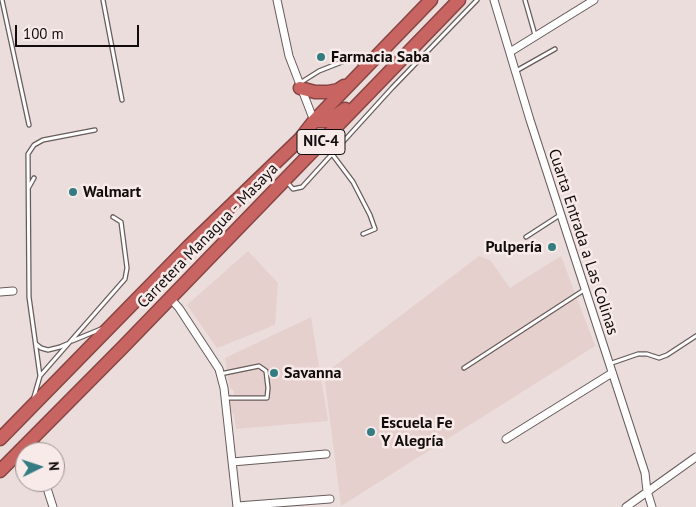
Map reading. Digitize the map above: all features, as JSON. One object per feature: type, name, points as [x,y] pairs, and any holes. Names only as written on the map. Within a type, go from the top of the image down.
[{"type":"highway","name":"Carretera Managua - Masaya","points":[[0,438],[166,272],[189,246],[300,139],[314,121],[431,0]]},
{"type":"highway","name":"Carretera Managua - Masaya","points":[[33,442],[458,0]]},
{"type":"highway","points":[[299,86],[315,92],[328,92],[338,90],[353,81]]},
{"type":"highway","points":[[285,179],[289,170],[307,151],[314,135],[314,121],[328,121],[376,84]]},
{"type":"highway","points":[[189,246],[186,257],[189,264],[193,266],[204,263]]},
{"type":"highway","points":[[166,272],[180,271],[183,275],[183,284]]},
{"type":"highway","name":"Carretera Managua - Masaya","points":[[0,472],[15,459]]},
{"type":"street","points":[[277,0],[286,46],[299,86],[314,121]]},
{"type":"street","name":"Cuarta Entrada a Las Colinas","points":[[494,0],[560,215],[645,473],[647,491],[652,507]]},
{"type":"street","points":[[510,52],[594,0]]},
{"type":"street","points":[[0,292],[13,291]]},
{"type":"street","points":[[170,298],[219,369],[225,398],[237,506],[330,499]]},
{"type":"street","points":[[506,439],[612,373]]},
{"type":"street","points":[[232,462],[326,454]]},
{"type":"street","points":[[626,507],[696,457]]},
{"type":"street","points":[[48,492],[53,507]]},
{"type":"lane","points":[[2,0],[29,125]]},
{"type":"lane","points":[[103,0],[122,100]]},
{"type":"lane","points":[[285,179],[293,189],[302,187],[477,0]]},
{"type":"lane","points":[[525,0],[536,36]]},
{"type":"lane","points":[[516,72],[555,49]]},
{"type":"lane","points":[[299,86],[320,71],[352,58],[366,67]]},
{"type":"lane","points":[[31,408],[40,376],[29,297],[28,154],[34,145],[43,140],[95,130]]},
{"type":"lane","points":[[332,154],[353,182],[370,215],[375,229],[363,234]]},
{"type":"lane","points":[[29,188],[34,178]]},
{"type":"lane","points":[[526,237],[560,215]]},
{"type":"lane","points":[[40,376],[125,278],[126,268],[121,222],[113,217]]},
{"type":"lane","points":[[464,368],[584,290]]},
{"type":"lane","points":[[35,343],[41,348],[48,350],[60,347],[116,322]]},
{"type":"lane","points":[[608,364],[638,354],[647,354],[659,358],[667,355],[696,336]]},
{"type":"lane","points":[[220,374],[260,366],[266,371],[267,398],[225,398]]},
{"type":"shaded area","points":[[248,251],[278,283],[275,325],[217,348],[187,305]]},
{"type":"shaded area","points":[[479,256],[490,260],[510,288],[561,256],[595,346],[341,506],[324,374]]},
{"type":"shaded area","name":"Savanna","points":[[311,317],[328,421],[236,429],[234,414],[230,412],[228,405],[234,396],[234,391],[230,388],[225,358]]},
{"type":"place","name":"Farmacia Saba","points":[[321,57]]},
{"type":"place","name":"Walmart","points":[[73,192]]},
{"type":"place","name":"Pulpería","points":[[552,247]]},
{"type":"place","name":"Savanna","points":[[274,373]]},
{"type":"place","name":"Escuela Fe Y Alegría","points":[[371,432]]}]
